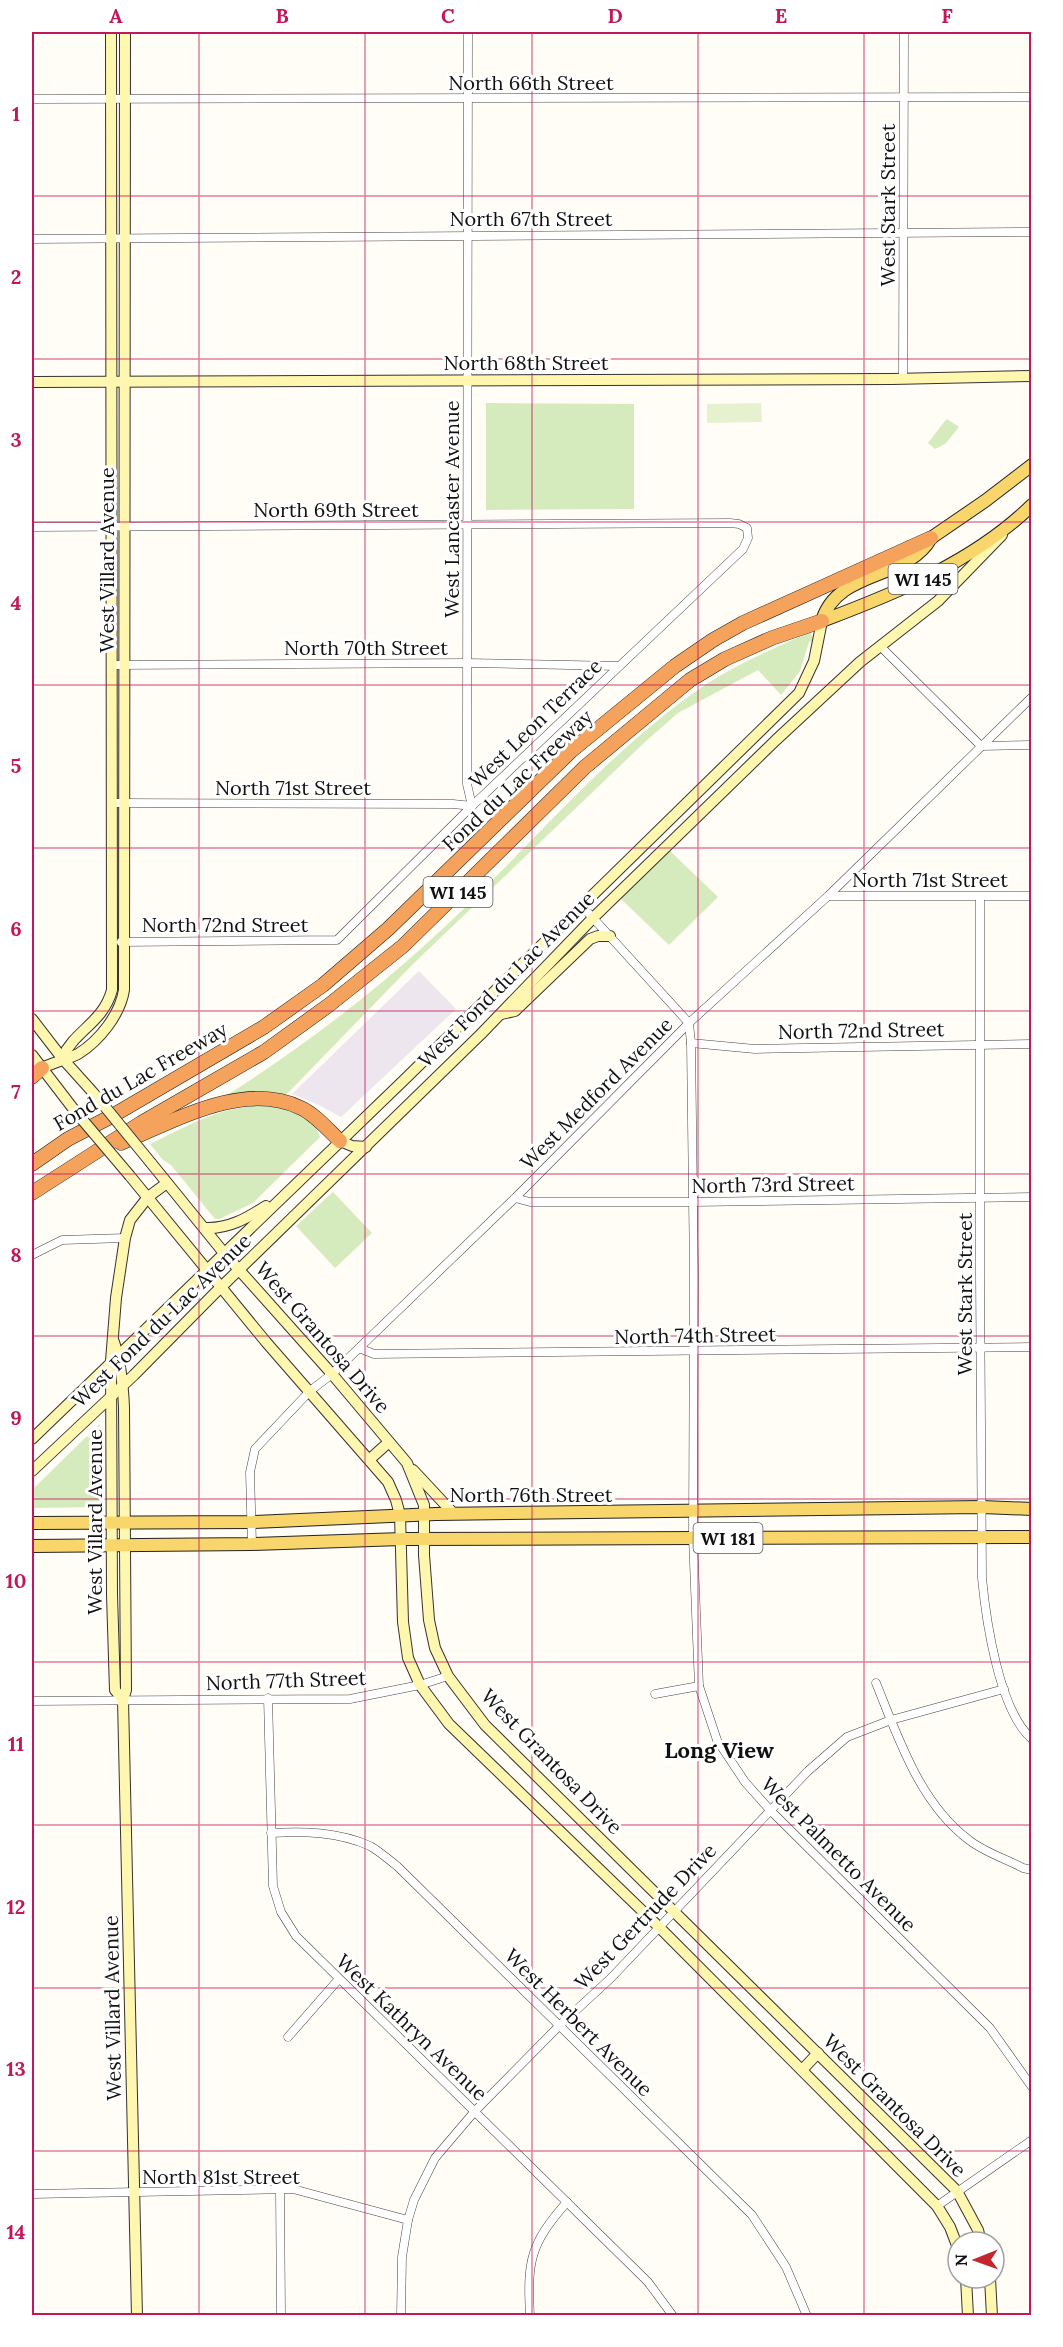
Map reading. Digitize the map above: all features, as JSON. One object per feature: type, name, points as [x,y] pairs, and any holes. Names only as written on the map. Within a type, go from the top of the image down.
[{"type":"highway","name":"Fond du Lac Freeway","points":[[32,1164],[68,1139],[112,1116],[264,1027],[323,985],[388,930],[571,751],[675,666],[743,623],[931,538]]},
{"type":"highway","name":"Fond du Lac Freeway","points":[[32,1193],[141,1123],[264,1052],[329,1005],[403,946],[585,767],[690,680],[725,659],[772,638],[822,621]]},
{"type":"highway","points":[[86,1158],[199,1111],[245,1099],[276,1101],[300,1108],[315,1118],[340,1141]]},
{"type":"highway","points":[[32,1152],[68,1139]]},
{"type":"main road","name":"WI 145","points":[[931,538],[977,507],[1032,465]]},
{"type":"main road","name":"West Fond du Lac Avenue","points":[[822,621],[869,603],[937,572],[964,557],[1016,521],[1032,505]]},
{"type":"main road","points":[[822,621],[828,606],[842,591],[909,561],[926,547],[931,538]]},
{"type":"main road","name":"North 76th Street","points":[[32,1523],[253,1521],[423,1514],[982,1507],[1032,1509]]},
{"type":"main road","name":"WI 181","points":[[32,1546],[252,1544],[402,1539],[1032,1536]]},
{"type":"street","name":"West Villard Avenue","points":[[111,32],[111,238],[118,381]]},
{"type":"street","name":"West Villard Avenue","points":[[37,1072],[62,1058],[77,1055],[106,1028],[117,1014],[124,990],[118,942],[118,803],[113,665],[118,527],[118,381],[124,238],[125,32]]},
{"type":"street","name":"West Lancaster Avenue","points":[[468,32],[467,784],[472,806]]},
{"type":"street","name":"West Stark Street","points":[[903,379],[904,32]]},
{"type":"street","name":"North 66th Street","points":[[32,99],[1032,97]]},
{"type":"street","name":"North 67th Street","points":[[32,239],[1032,232]]},
{"type":"street","name":"North 68th Street","points":[[32,382],[1028,378]]},
{"type":"street","name":"West Fond du Lac Avenue","points":[[32,1471],[112,1397],[221,1286],[366,1147],[501,1014],[594,917],[776,740],[835,684],[938,601],[1016,521]]},
{"type":"street","name":"North 69th Street","points":[[32,527],[730,523],[740,524],[747,528]]},
{"type":"street","name":"West Villard Avenue","points":[[118,527],[125,665],[118,803]]},
{"type":"street","name":"West Leon Terrace","points":[[337,940],[472,806],[743,549],[748,538],[747,528]]},
{"type":"street","name":"West Fond du Lac Avenue","points":[[32,1439],[799,693],[814,661],[822,621]]},
{"type":"street","points":[[880,646],[981,746],[1032,745]]},
{"type":"street","name":"North 70th Street","points":[[113,665],[467,663],[619,666]]},
{"type":"street","name":"West Medford Avenue","points":[[252,1544],[250,1472],[255,1449],[310,1391],[332,1374],[515,1198],[689,1023],[828,896],[1032,697]]},
{"type":"street","name":"North 71st Street","points":[[118,803],[453,804],[472,806]]},
{"type":"street","name":"North 71st Street","points":[[828,896],[1032,896]]},
{"type":"street","name":"West Stark Street","points":[[980,897],[982,1578],[985,1609],[1004,1689]]},
{"type":"street","points":[[582,906],[689,1023]]},
{"type":"street","points":[[501,1014],[515,1011],[590,939],[610,936]]},
{"type":"street","name":"North 72nd Street","points":[[118,942],[337,940]]},
{"type":"street","name":"West Grantosa Drive","points":[[32,1019],[224,1253],[332,1374],[407,1463],[424,1505],[429,1620],[435,1648],[448,1676],[485,1725],[957,2191],[978,2230]]},
{"type":"street","name":"West Palmetto Avenue","points":[[689,1023],[693,1202],[693,1538],[699,1686],[717,1740],[745,1782],[770,1810],[990,2028],[1032,2087]]},
{"type":"street","name":"North 72nd Street","points":[[691,1043],[755,1048],[1032,1044]]},
{"type":"street","name":"West Grantosa Drive","points":[[32,1055],[37,1072],[75,1111],[266,1342],[388,1482],[400,1515],[403,1622],[408,1658],[420,1685],[449,1724],[659,1927],[937,2206],[951,2230]]},
{"type":"street","points":[[340,1141],[349,1145],[366,1147]]},
{"type":"street","name":"West Villard Avenue","points":[[123,1700],[115,1690],[112,1545],[112,1397],[116,1298],[130,1220],[148,1197],[167,1183]]},
{"type":"street","points":[[205,1228],[233,1225],[287,1193]]},
{"type":"street","name":"North 73rd Street","points":[[515,1198],[530,1202],[693,1202],[1032,1197]]},
{"type":"street","points":[[32,1255],[62,1240],[125,1238]]},
{"type":"street","name":"North 74th Street","points":[[359,1348],[374,1354],[1032,1347]]},
{"type":"street","name":"West Villard Avenue","points":[[115,1358],[123,1385],[126,1690],[123,1700],[137,2316]]},
{"type":"street","points":[[370,1459],[389,1442]]},
{"type":"street","points":[[407,1463],[454,1514]]},
{"type":"street","name":"North 77th Street","points":[[123,1700],[350,1699],[420,1685],[448,1676]]},
{"type":"street","points":[[876,1683],[907,1760],[939,1810],[969,1840],[1023,1868],[1032,1870]]},
{"type":"street","points":[[655,1694],[699,1686]]},
{"type":"street","points":[[1004,1689],[1013,1716],[1032,1739]]},
{"type":"street","name":"West Gertrude Drive","points":[[408,2220],[414,2200],[435,2158],[475,2111],[560,2025],[611,1978],[808,1771],[847,1737],[891,1720],[1004,1689]]},
{"type":"street","name":"West Kathryn Avenue","points":[[268,1698],[273,1886],[281,1912],[296,1936],[648,2282],[673,2316]]},
{"type":"street","points":[[32,1701],[123,1700]]},
{"type":"street","name":"West Herbert Avenue","points":[[271,1833],[304,1831],[342,1836],[371,1847],[397,1866],[752,2216],[786,2267],[807,2316]]},
{"type":"street","points":[[288,2037],[339,1980]]},
{"type":"street","points":[[802,2070],[818,2052]]},
{"type":"street","points":[[937,2206],[1032,2140]]},
{"type":"street","points":[[280,2189],[281,2316]]},
{"type":"street","name":"North 81st Street","points":[[32,2194],[280,2189],[300,2191],[408,2220]]},
{"type":"street","points":[[530,2316],[530,2272],[534,2250],[543,2230],[567,2202]]},
{"type":"street","points":[[401,2316],[402,2256],[408,2220]]},
{"type":"street","points":[[967,2290],[968,2316]]},
{"type":"street","points":[[991,2290],[992,2316]]},
{"type":"shaded area","points":[[419,971],[456,1009],[341,1117],[292,1094]]},
{"type":"green space","points":[[486,403],[634,404],[634,509],[486,510]]},
{"type":"green space","points":[[761,403],[762,422],[707,423],[707,404]]},
{"type":"green space","points":[[947,419],[959,427],[945,444],[935,449],[928,443]]},
{"type":"green space","points":[[811,632],[813,641],[809,642],[800,671],[781,695],[758,670],[678,713],[646,741],[413,964],[283,1098],[226,1096],[328,1025],[402,966],[460,912],[595,776],[666,713],[730,670]]},
{"type":"green space","points":[[670,851],[718,897],[669,945],[620,898]]},
{"type":"green space","points":[[260,1105],[287,1109],[304,1116],[311,1122],[320,1137],[253,1203],[215,1219],[171,1165],[163,1160],[150,1144],[216,1114]]},
{"type":"green space","points":[[333,1192],[372,1233],[335,1268],[296,1226]]},
{"type":"green space","points":[[100,1424],[100,1507],[32,1508],[32,1490],[87,1436],[89,1438],[98,1430],[96,1427]]},
{"type":"district","name":"Long View","points":[[719,1750]]}]
